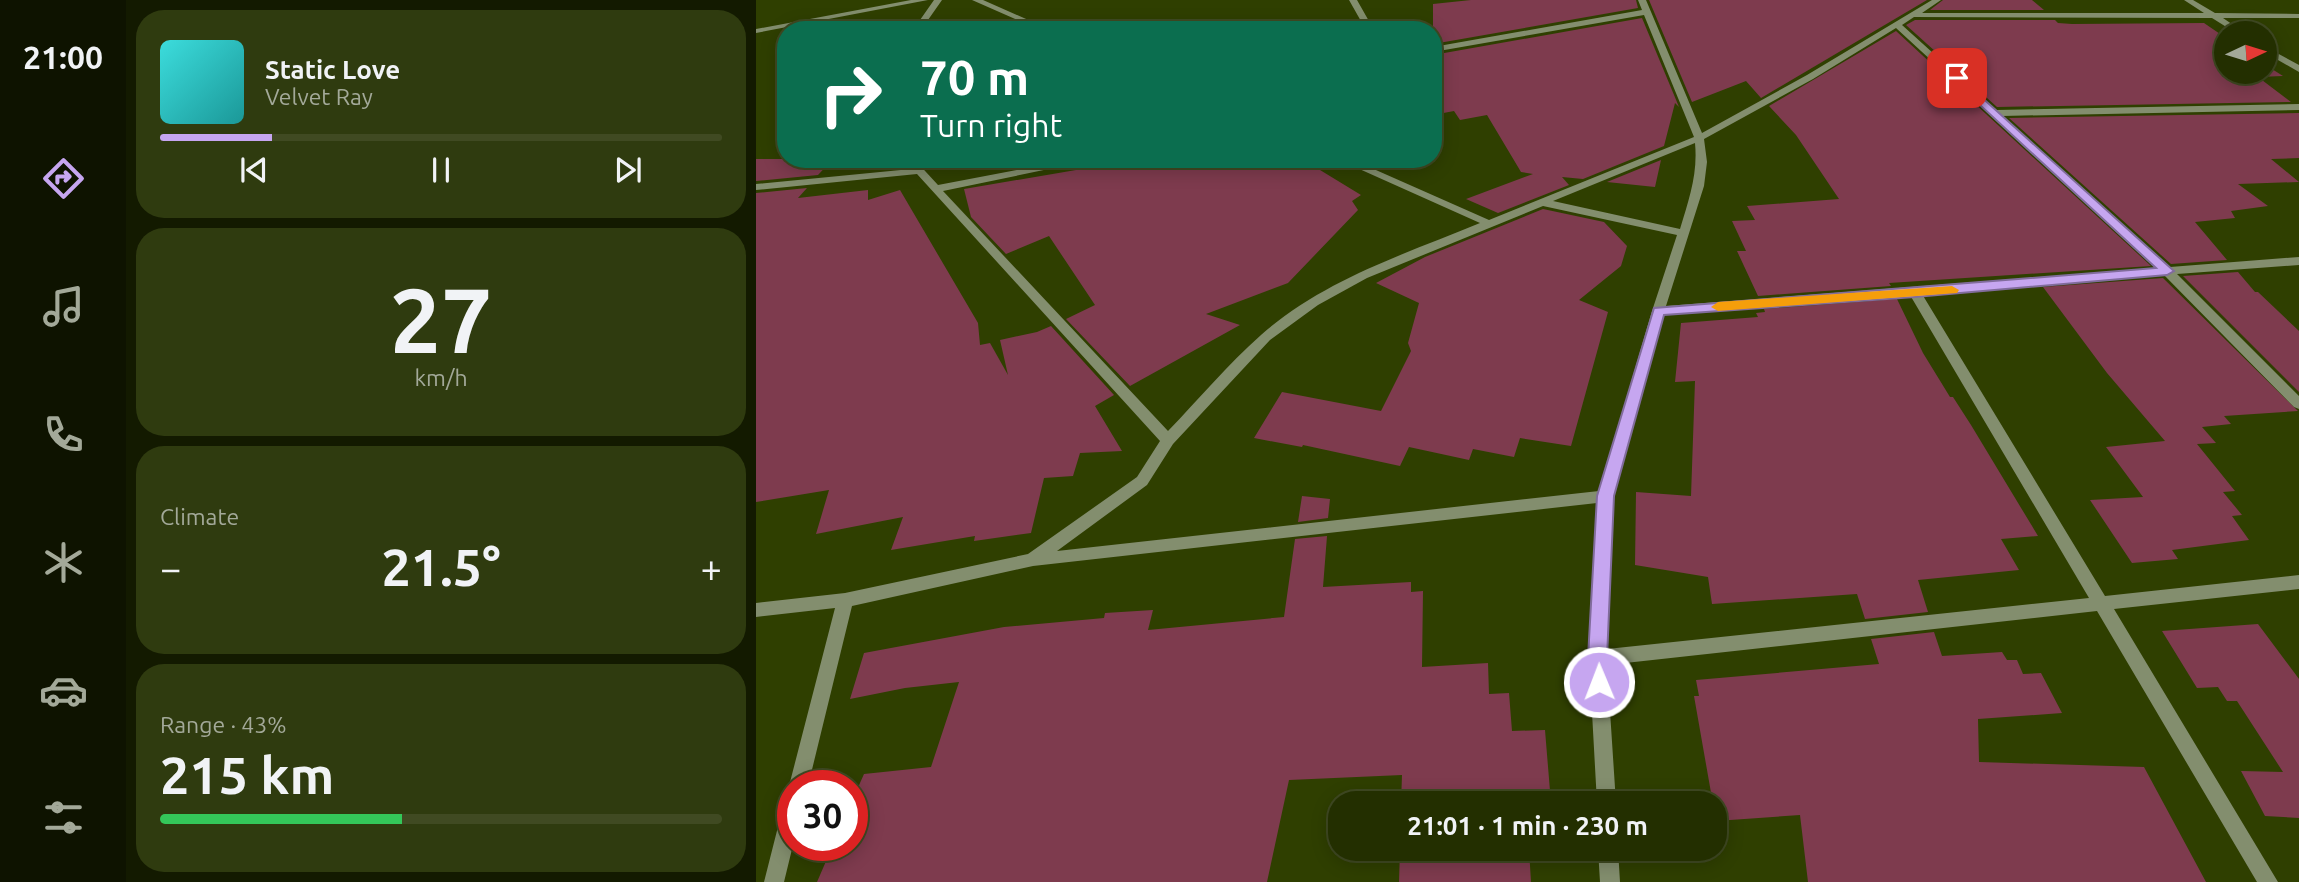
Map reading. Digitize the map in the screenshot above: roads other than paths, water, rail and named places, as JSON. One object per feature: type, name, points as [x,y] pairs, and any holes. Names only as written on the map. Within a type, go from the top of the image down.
[{"type":"street","points":[[810,21],[924,0]]},
{"type":"street","points":[[924,21],[938,0]]},
{"type":"street","points":[[976,0],[1026,21]]},
{"type":"street","points":[[1353,0],[1365,21]]},
{"type":"street","points":[[1032,560],[1142,481],[1168,440],[1266,337],[1314,302],[1363,275],[1699,138],[1898,26],[1937,0]]},
{"type":"street","points":[[2188,0],[2221,21]]},
{"type":"street","points":[[1442,48],[1643,6],[1699,138],[1702,162],[1699,186],[1658,311],[1605,496],[1598,658],[1605,791]]},
{"type":"street","points":[[1914,15],[2299,16]]},
{"type":"street","points":[[1898,26],[2167,271],[2299,404]]},
{"type":"street","points":[[756,31],[777,27]]},
{"type":"street","points":[[2277,56],[2299,69]]},
{"type":"street","points":[[1996,113],[2299,107]]},
{"type":"street","points":[[916,168],[1168,440]]},
{"type":"street","points":[[936,189],[1045,168]]},
{"type":"street","points":[[1362,168],[1490,224]]},
{"type":"street","points":[[756,187],[919,171]]},
{"type":"street","points":[[1545,202],[1684,233]]},
{"type":"street","points":[[1658,311],[2299,261]]},
{"type":"street","points":[[1915,293],[2104,604],[2268,882]]},
{"type":"street","points":[[756,610],[845,600],[1032,560],[1605,496]]},
{"type":"street","points":[[1598,658],[2299,582]]},
{"type":"street","points":[[802,770],[845,600]]},
{"type":"street","points":[[774,882],[779,861]]},
{"type":"street","points":[[1609,861],[1610,882]]}]
